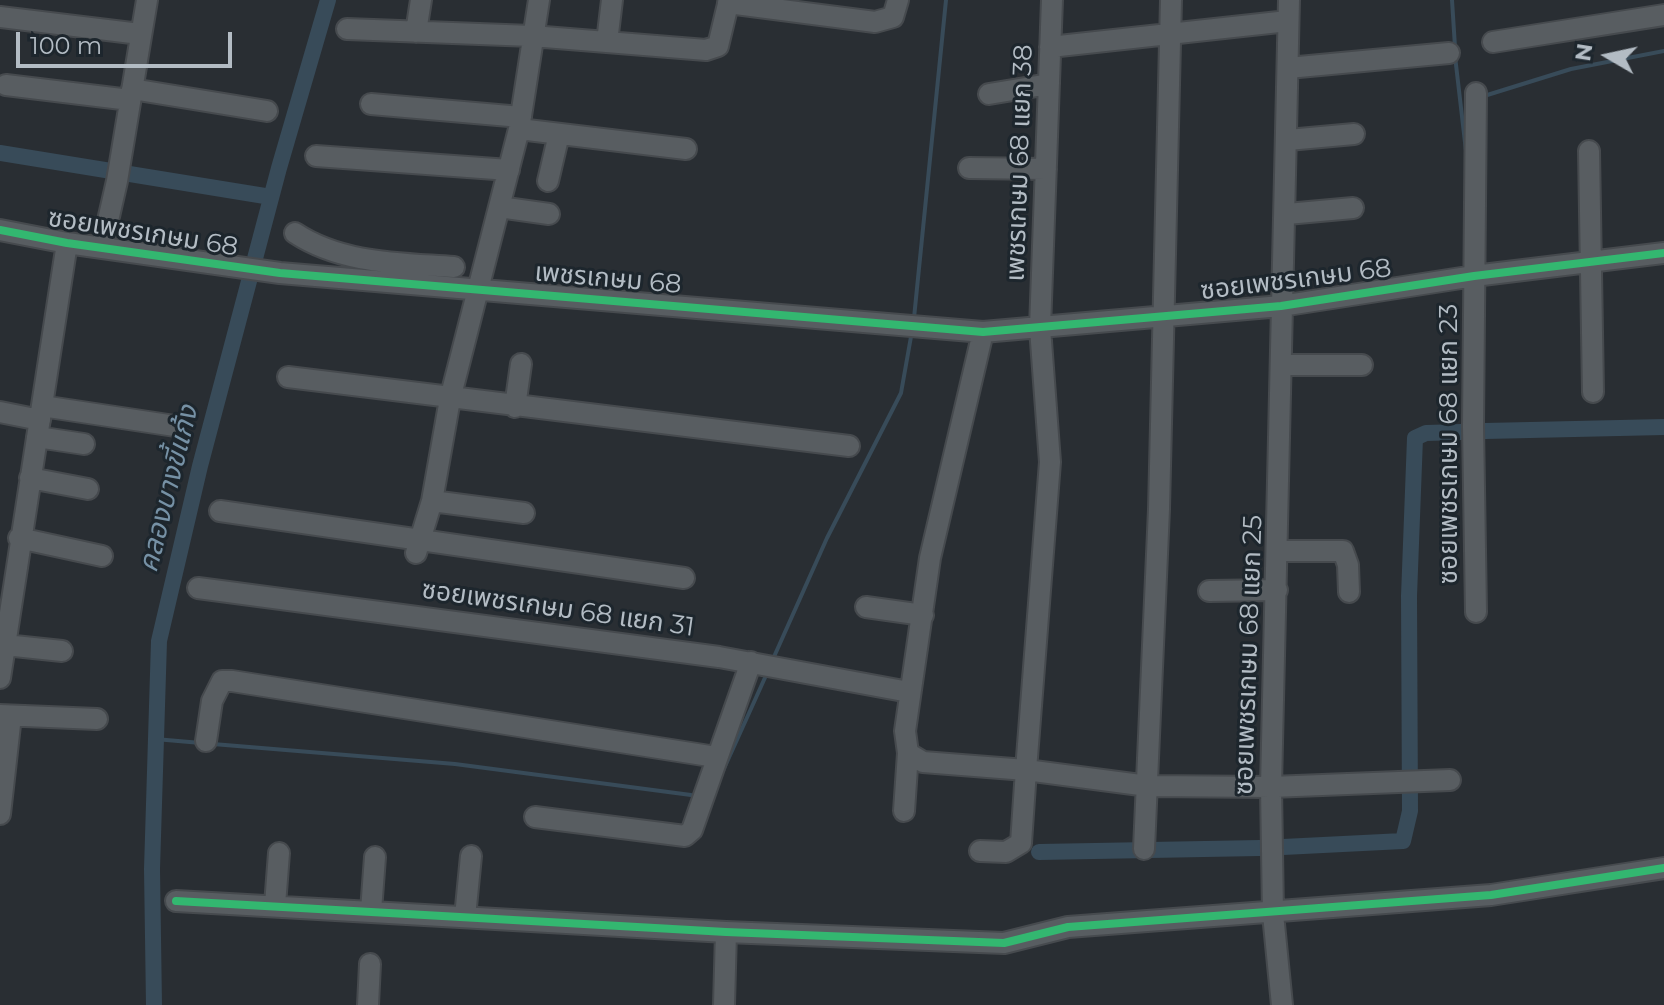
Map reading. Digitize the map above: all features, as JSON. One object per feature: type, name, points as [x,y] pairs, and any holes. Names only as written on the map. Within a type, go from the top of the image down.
[{"type":"street","points":[[102,247],[117,181],[147,0]]},
{"type":"street","points":[[416,32],[421,0]]},
{"type":"street","points":[[417,546],[432,501],[450,399],[520,123],[539,0]]},
{"type":"street","points":[[607,42],[612,0]]},
{"type":"street","points":[[347,29],[532,36],[712,48],[722,38],[729,1],[875,22],[893,17],[898,0]]},
{"type":"street","name":"เพชรเกษม 68 แยก 38","points":[[980,851],[1006,852],[1021,843],[1050,462],[1040,328],[1052,0]]},
{"type":"street","points":[[1144,849],[1162,417],[1161,316],[1171,0]]},
{"type":"street","name":"ซอยเพชรเกษม 68 แยก 25","points":[[1282,1005],[1273,914],[1271,787],[1283,365],[1281,306],[1287,214],[1289,0]]},
{"type":"street","points":[[1493,42],[1664,15]]},
{"type":"street","points":[[0,17],[140,34]]},
{"type":"street","points":[[1050,47],[1288,21]]},
{"type":"street","points":[[1288,68],[1449,53]]},
{"type":"street","points":[[989,94],[1049,84]]},
{"type":"street","points":[[6,85],[131,95],[267,111]]},
{"type":"street","name":"ซอยเพชรเกษม 68 แยก 23","points":[[1476,93],[1476,612]]},
{"type":"street","points":[[371,104],[520,123],[559,134],[686,149]]},
{"type":"street","points":[[548,181],[559,134]]},
{"type":"street","points":[[1288,140],[1354,134]]},
{"type":"street","points":[[1589,151],[1593,392]]},
{"type":"street","points":[[316,156],[509,170]]},
{"type":"street","points":[[969,168],[1046,169]]},
{"type":"street","points":[[499,207],[549,214]]},
{"type":"street","points":[[1287,214],[1353,208]]},
{"type":"street","name":"ซอยเพชรเกษม 68","points":[[0,230],[67,243],[280,273]]},
{"type":"street","points":[[295,233],[360,269],[454,267]]},
{"type":"street","points":[[0,678],[19,538],[67,243]]},
{"type":"street","name":"ซอยเพชรเกษม 68","points":[[932,327],[983,332],[1281,306],[1474,276],[1664,253]]},
{"type":"street","name":"เพชรเกษม 68","points":[[280,273],[360,269],[477,288],[932,327]]},
{"type":"street","points":[[904,811],[909,692],[930,558],[983,332]]},
{"type":"street","points":[[515,407],[521,364]]},
{"type":"street","points":[[1283,365],[1362,365]]},
{"type":"street","points":[[288,377],[849,446]]},
{"type":"street","points":[[0,412],[40,421],[175,426]]},
{"type":"street","points":[[40,421],[84,444]]},
{"type":"street","points":[[30,478],[88,489]]},
{"type":"street","points":[[432,501],[524,513]]},
{"type":"street","points":[[220,511],[417,546],[684,578]]},
{"type":"street","points":[[19,538],[102,556]]},
{"type":"street","points":[[1278,551],[1343,551],[1348,565],[1349,592]]},
{"type":"street","name":"ซอยเพชรเกษม 68 แยก 31","points":[[198,588],[751,662],[909,692]]},
{"type":"street","points":[[1209,591],[1277,590]]},
{"type":"street","points":[[866,607],[923,615]]},
{"type":"street","points":[[5,645],[62,651]]},
{"type":"street","points":[[535,817],[685,836],[692,830],[751,662]]},
{"type":"street","points":[[206,741],[216,689],[222,681],[232,681],[716,757]]},
{"type":"street","points":[[0,814],[5,716],[97,719]]},
{"type":"street","points":[[908,753],[923,762],[1026,770],[1148,786],[1271,787],[1450,780]]},
{"type":"street","points":[[275,905],[279,853]]},
{"type":"street","points":[[465,917],[471,856]]},
{"type":"street","points":[[371,911],[375,857]]},
{"type":"street","points":[[176,901],[726,932],[1004,943],[1068,927],[1273,914],[1491,895],[1664,868]]},
{"type":"street","points":[[724,1005],[726,932]]},
{"type":"street","points":[[368,1005],[370,964]]},
{"type":"waterway","name":"คลองบางขี้แก้ง","points":[[154,1005],[152,869],[159,641],[200,466],[279,168],[328,0]]},
{"type":"waterway","points":[[914,318],[946,0]]},
{"type":"waterway","points":[[1452,0],[1455,47]]},
{"type":"waterway","points":[[1484,96],[1571,69],[1664,51]]},
{"type":"waterway","points":[[1455,56],[1466,151]]},
{"type":"waterway","points":[[0,153],[271,197]]},
{"type":"waterway","points":[[773,659],[827,538],[901,393],[912,331]]},
{"type":"waterway","points":[[1485,431],[1664,427]]},
{"type":"waterway","points":[[1283,847],[1403,841],[1410,811],[1409,596],[1415,438],[1426,433],[1461,432]]},
{"type":"waterway","points":[[722,773],[768,671]]},
{"type":"waterway","points":[[155,739],[201,743]]},
{"type":"waterway","points":[[213,744],[455,764],[691,795]]},
{"type":"waterway","points":[[1039,852],[1260,848]]},
{"type":"cycle path","points":[[0,230],[67,243],[280,273],[983,332],[1281,306],[1474,276],[1664,253]]},
{"type":"cycle path","points":[[176,901],[726,932],[1004,943],[1068,927],[1491,895],[1664,868]]}]
